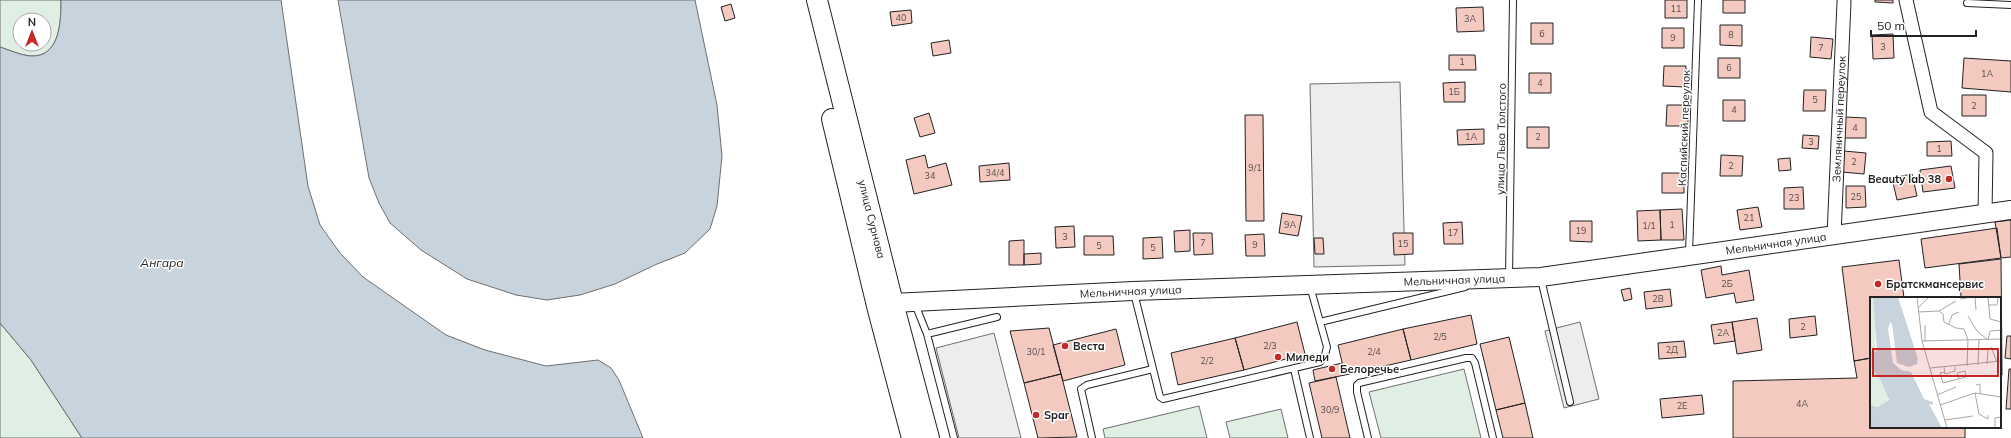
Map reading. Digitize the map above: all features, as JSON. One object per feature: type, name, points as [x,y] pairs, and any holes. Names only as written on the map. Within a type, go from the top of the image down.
[{"type":"main road","name":"улица Сурнова","points":[[804,0],[876,302],[912,438]]},
{"type":"main road","name":"улица Сурнова","points":[[817,0],[893,303],[929,438]]},
{"type":"street","points":[[1906,0],[1931,112],[1986,153],[1985,214]]},
{"type":"street","name":"Земляничный переулок","points":[[1834,236],[1844,2]]},
{"type":"street","name":"Мельничная улица","points":[[893,303],[1133,291],[1541,277],[2011,210]]},
{"type":"lane","name":"улица Льва Толстого","points":[[1505,278],[1513,0]]},
{"type":"lane","name":"Каспийский переулок","points":[[1689,257],[1698,0]]},
{"type":"lane","points":[[1967,3],[2011,5]]},
{"type":"lane","points":[[1541,277],[1570,402]]},
{"type":"lane","points":[[1320,322],[1505,278]]},
{"type":"lane","points":[[1133,291],[1160,397],[1163,399],[1317,364],[1325,355],[1327,347],[1310,285]]},
{"type":"lane","points":[[915,302],[927,334],[954,438]]},
{"type":"lane","points":[[927,334],[997,317]]},
{"type":"lane","points":[[1368,438],[1357,392],[1357,385],[1359,383],[1466,358],[1472,358],[1475,363],[1494,438]]},
{"type":"lane","points":[[1092,438],[1081,389],[1087,385],[1153,369]]},
{"type":"lane","points":[[1294,369],[1310,438]]},
{"type":"green space","points":[[0,0],[61,0],[59,28],[57,37],[52,46],[52,12],[12,12],[12,52],[0,47]]},
{"type":"green space","points":[[13,52],[46,52],[40,55],[30,56]]},
{"type":"green space","points":[[0,323],[31,360],[82,438],[0,438]]},
{"type":"green space","points":[[1464,369],[1481,438],[1381,438],[1369,392]]},
{"type":"green space","points":[[1199,406],[1207,438],[1105,438],[1103,429]]},
{"type":"green space","points":[[1281,409],[1288,438],[1230,438],[1226,422]]},
{"type":"shaded area","points":[[1400,82],[1405,265],[1314,267],[1310,84]]},
{"type":"shaded area","points":[[1580,322],[1599,399],[1564,408],[1545,331]]},
{"type":"shaded area","points":[[994,333],[1021,438],[959,438],[936,348]]},
{"type":"water","name":"Ангара","points":[[61,0],[281,0],[308,186],[320,225],[340,253],[363,277],[446,335],[485,350],[546,366],[598,360],[611,368],[619,380],[643,438],[82,438],[31,360],[0,323],[0,47],[18,54],[30,56],[52,52],[52,46],[57,37]]},
{"type":"water","points":[[338,0],[695,0],[717,105],[722,156],[717,206],[710,229],[685,253],[657,264],[615,284],[580,295],[547,300],[516,295],[467,279],[421,250],[390,223],[379,203],[369,178]]},
{"type":"building","points":[[1665,0],[1687,0],[1687,18],[1665,18]]},
{"type":"building","points":[[1723,0],[1745,0],[1745,13],[1723,13]]},
{"type":"building","points":[[1875,0],[1893,0],[1893,3],[1875,2]]},
{"type":"building","points":[[731,4],[735,18],[725,21],[721,7]]},
{"type":"building","points":[[1483,7],[1484,31],[1457,32],[1456,8]]},
{"type":"building","points":[[911,10],[912,23],[892,26],[890,12]]},
{"type":"building","points":[[1531,23],[1553,23],[1553,44],[1531,44]]},
{"type":"building","points":[[1720,25],[1742,25],[1742,46],[1720,45]]},
{"type":"building","points":[[1662,28],[1684,28],[1684,48],[1662,48]]},
{"type":"building","points":[[1893,34],[1894,58],[1873,59],[1872,35]]},
{"type":"building","points":[[1811,37],[1833,39],[1831,59],[1810,57]]},
{"type":"building","points":[[949,40],[951,53],[933,56],[931,43]]},
{"type":"building","points":[[1449,55],[1475,55],[1476,70],[1449,70]]},
{"type":"building","points":[[1718,58],[1740,58],[1740,78],[1718,78]]},
{"type":"building","points":[[1964,58],[2011,61],[2011,92],[1962,88]]},
{"type":"building","points":[[1664,66],[1686,66],[1685,87],[1663,86]]},
{"type":"building","points":[[1529,73],[1551,73],[1551,93],[1529,93]]},
{"type":"building","points":[[1465,82],[1465,102],[1444,102],[1443,83]]},
{"type":"building","points":[[1804,90],[1826,90],[1825,111],[1803,111]]},
{"type":"building","points":[[1962,95],[1986,95],[1986,116],[1962,116]]},
{"type":"building","points":[[1723,100],[1745,100],[1745,121],[1723,121]]},
{"type":"building","points":[[1667,105],[1688,105],[1688,126],[1666,126]]},
{"type":"building","points":[[929,113],[935,133],[920,137],[914,118]]},
{"type":"building","points":[[1245,115],[1263,115],[1264,221],[1246,221]]},
{"type":"building","points":[[1844,117],[1866,118],[1866,138],[1844,138]]},
{"type":"building","points":[[1527,127],[1549,127],[1549,148],[1527,148]]},
{"type":"building","points":[[1484,129],[1484,144],[1458,145],[1457,130]]},
{"type":"building","points":[[1803,135],[1819,136],[1818,149],[1802,148]]},
{"type":"building","points":[[1951,141],[1952,156],[1927,156],[1927,142]]},
{"type":"building","points":[[1844,151],[1866,153],[1864,174],[1842,172]]},
{"type":"building","points":[[925,155],[928,168],[946,163],[952,185],[914,194],[906,160]]},
{"type":"building","points":[[1721,155],[1743,156],[1742,176],[1720,176]]},
{"type":"building","points":[[1790,158],[1791,170],[1779,171],[1778,159]]},
{"type":"building","points":[[1009,163],[1010,180],[980,182],[979,166]]},
{"type":"building","points":[[1951,166],[1955,188],[1923,192],[1920,170]]},
{"type":"building","points":[[1662,173],[1684,173],[1684,193],[1662,193]]},
{"type":"building","points":[[1912,174],[1917,196],[1897,200],[1892,178]]},
{"type":"building","points":[[1846,186],[1865,186],[1866,207],[1846,208]]},
{"type":"building","points":[[1803,187],[1804,209],[1784,209],[1784,188]]},
{"type":"building","points":[[1758,207],[1762,227],[1740,230],[1737,210]]},
{"type":"building","points":[[1682,209],[1684,240],[1661,240],[1660,210]]},
{"type":"building","points":[[1660,210],[1661,240],[1638,241],[1637,211]]},
{"type":"building","points":[[1282,213],[1302,216],[1298,236],[1279,233]]},
{"type":"building","points":[[2011,220],[2011,257],[2001,258],[1995,222]]},
{"type":"building","points":[[1570,221],[1592,221],[1592,242],[1570,241]]},
{"type":"building","points":[[1462,222],[1463,244],[1444,244],[1443,223]]},
{"type":"building","points":[[1074,226],[1075,247],[1056,248],[1055,227]]},
{"type":"building","points":[[1997,228],[2001,258],[1925,268],[1921,239]]},
{"type":"building","points":[[1190,230],[1190,251],[1175,252],[1174,231]]},
{"type":"building","points":[[1193,233],[1212,233],[1213,254],[1194,255]]},
{"type":"building","points":[[1393,233],[1413,233],[1413,254],[1394,255]]},
{"type":"building","points":[[1264,234],[1265,256],[1246,256],[1245,235]]},
{"type":"building","points":[[1084,236],[1113,236],[1114,255],[1084,255]]},
{"type":"building","points":[[1162,237],[1163,258],[1143,259],[1143,238]]},
{"type":"building","points":[[1314,238],[1323,238],[1324,254],[1315,254]]},
{"type":"building","points":[[1024,240],[1024,265],[1009,265],[1009,241]]},
{"type":"building","points":[[1041,253],[1041,264],[1024,265],[1024,254]]},
{"type":"building","points":[[2001,259],[2002,375],[2001,297],[1961,297],[1959,264]]},
{"type":"building","points":[[1899,260],[1904,297],[1870,297],[1870,358],[1854,361],[1842,267]]},
{"type":"building","points":[[1721,266],[1722,275],[1749,270],[1754,300],[1736,303],[1734,293],[1706,298],[1701,270]]},
{"type":"building","points":[[1630,288],[1632,299],[1624,301],[1621,290]]},
{"type":"building","points":[[1670,289],[1672,306],[1646,309],[1644,292]]},
{"type":"building","points":[[1471,315],[1477,344],[1411,360],[1403,329]]},
{"type":"building","points":[[1815,316],[1817,335],[1790,338],[1789,319]]},
{"type":"building","points":[[1757,318],[1762,350],[1737,354],[1732,322]]},
{"type":"building","points":[[1297,322],[1305,354],[1244,370],[1235,338]]},
{"type":"building","points":[[1732,322],[1735,341],[1714,344],[1711,325]]},
{"type":"building","points":[[1049,328],[1061,374],[1024,383],[1010,331]]},
{"type":"building","points":[[1116,329],[1125,365],[1063,381],[1053,345]]},
{"type":"building","points":[[1403,329],[1411,360],[1345,375],[1338,345]]},
{"type":"building","points":[[2007,336],[2011,336],[2011,359],[2005,358]]},
{"type":"building","points":[[1509,337],[1525,403],[1496,410],[1480,344]]},
{"type":"building","points":[[1235,338],[1244,370],[1178,385],[1171,353]]},
{"type":"building","points":[[1684,341],[1686,357],[1659,359],[1658,343]]},
{"type":"building","points":[[1870,358],[1870,428],[1965,428],[1965,438],[1733,438],[1733,381],[1857,378],[1854,361]]},
{"type":"building","points":[[1342,363],[1345,375],[1315,381],[1313,370]]},
{"type":"building","points":[[2009,369],[2011,369],[2011,409],[2006,409]]},
{"type":"building","points":[[1061,374],[1077,437],[1038,438],[1024,383]]},
{"type":"building","points":[[1336,377],[1350,438],[1322,438],[1309,383]]},
{"type":"building","points":[[1702,395],[1704,414],[1662,418],[1660,399]]},
{"type":"building","points":[[1525,403],[1533,438],[1503,438],[1496,410]]},
{"type":"place","name":"Beauty lab 38","points":[[1949,179]]},
{"type":"place","name":"Братскмансервис","points":[[1878,284]]},
{"type":"place","name":"Веста","points":[[1065,346]]},
{"type":"place","name":"Миледи","points":[[1278,357]]},
{"type":"place","name":"Белоречье","points":[[1332,369]]},
{"type":"place","name":"Spar","points":[[1036,415]]}]
